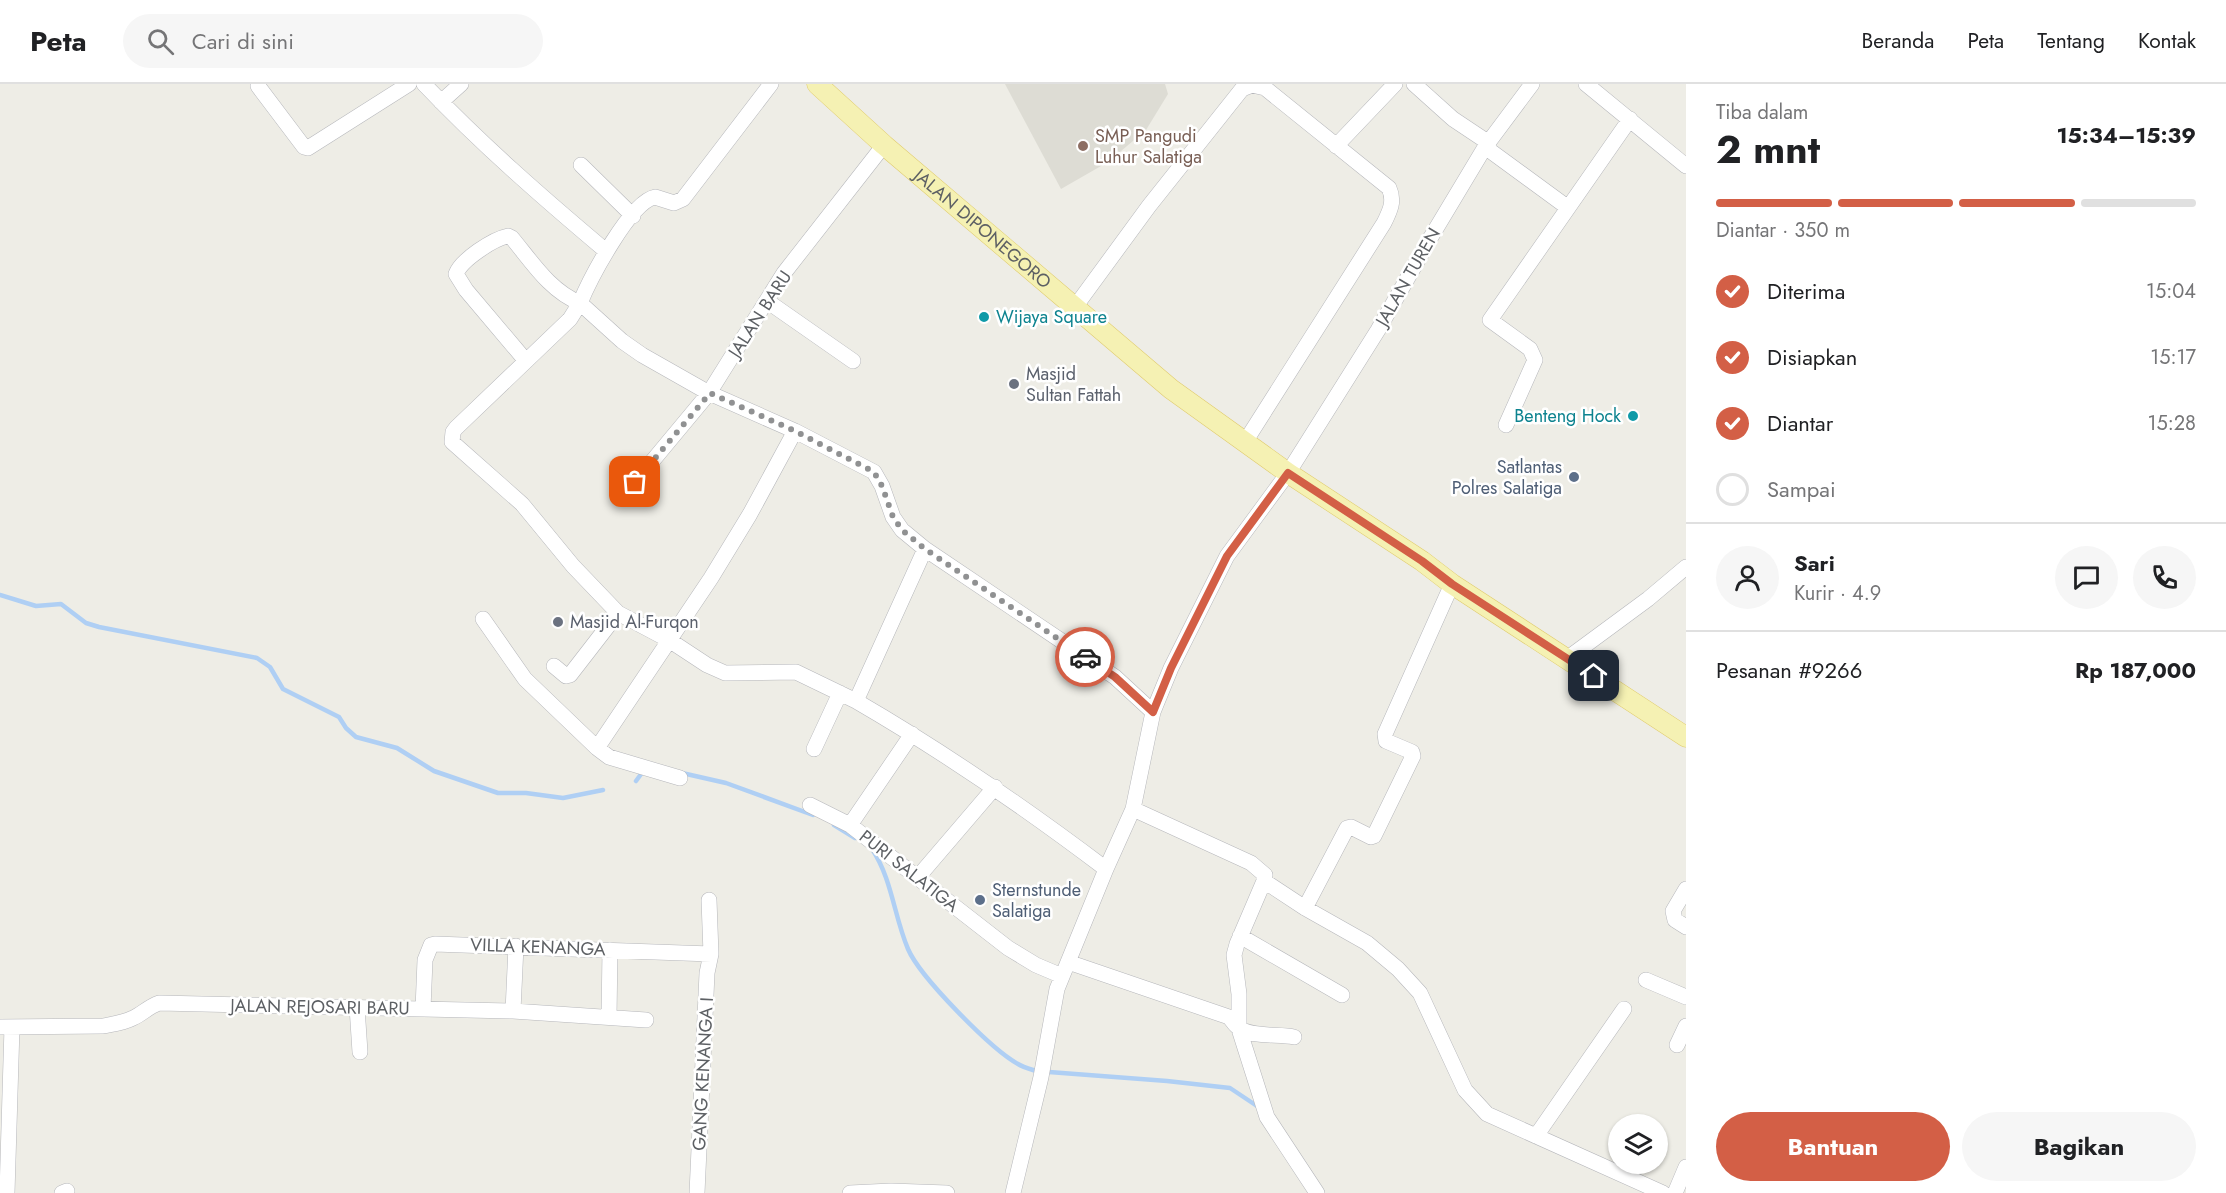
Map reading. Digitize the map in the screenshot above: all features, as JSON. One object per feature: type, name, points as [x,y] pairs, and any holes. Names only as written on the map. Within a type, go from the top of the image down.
[{"type":"main road","name":"JALAN DIPONEGORO","points":[[817,84],[884,145],[1171,389],[1288,473],[1422,561],[1452,584],[1686,737]]},
{"type":"street","points":[[258,86],[304,147],[308,148],[409,84]]},
{"type":"street","points":[[424,84],[550,204],[606,251]]},
{"type":"street","points":[[441,102],[461,84]]},
{"type":"street","points":[[771,84],[683,199],[674,203],[661,198],[649,198],[644,201],[606,251],[570,319],[456,428],[452,442],[522,504],[573,566],[618,613],[669,640],[707,665],[725,673],[796,672],[856,701],[995,787],[1106,869]]},
{"type":"street","points":[[1336,146],[1395,84]]},
{"type":"street","points":[[1414,84],[1453,119],[1567,207]]},
{"type":"street","name":"JALAN TUREN","points":[[1013,1193],[1045,1059],[1057,989],[1133,809],[1153,712],[1171,668],[1227,556],[1288,473],[1378,330],[1487,145],[1532,84]]},
{"type":"street","points":[[1586,84],[1686,166]]},
{"type":"street","points":[[1074,307],[1149,206],[1242,89],[1252,85],[1265,88],[1389,188],[1392,194],[1392,206],[1378,233],[1245,442]]},
{"type":"street","points":[[1506,425],[1535,360],[1530,349],[1490,320],[1630,119]]},
{"type":"street","name":"JALAN BARU","points":[[635,482],[710,393],[784,273],[884,145]]},
{"type":"street","points":[[581,165],[633,216]]},
{"type":"street","points":[[526,361],[466,290],[456,274],[468,259],[495,240],[508,236],[539,272],[569,299],[580,303],[622,341],[642,355],[710,393],[795,431],[874,472],[882,486],[886,502],[902,530],[925,549],[1115,677],[1153,712]]},
{"type":"street","points":[[767,301],[853,362]]},
{"type":"street","points":[[602,748],[750,514],[795,431]]},
{"type":"street","points":[[856,701],[925,549]]},
{"type":"street","points":[[1568,658],[1648,599],[1686,567]]},
{"type":"street","points":[[1305,908],[1347,828],[1351,827],[1371,837],[1374,836],[1413,756],[1412,752],[1386,741],[1385,734],[1452,584]]},
{"type":"street","points":[[554,666],[566,676],[570,675],[618,613]]},
{"type":"street","points":[[483,619],[525,679],[602,748],[649,770],[680,778]]},
{"type":"street","points":[[814,749],[840,693]]},
{"type":"street","name":"PURI SALATIGA","points":[[912,734],[850,825],[1022,958],[1229,1017],[1239,1029]]},
{"type":"street","points":[[918,877],[995,787]]},
{"type":"street","points":[[810,805],[850,825]]},
{"type":"street","points":[[1133,809],[1251,863],[1265,875],[1234,956],[1239,994],[1239,1029],[1265,1112],[1317,1193]]},
{"type":"street","points":[[1264,881],[1305,908],[1367,943],[1398,969],[1420,993],[1465,1090],[1487,1114],[1663,1193]]},
{"type":"street","points":[[1686,889],[1673,910],[1675,920],[1686,927]]},
{"type":"street","points":[[709,900],[711,954]]},
{"type":"street","points":[[1240,936],[1342,995]]},
{"type":"street","name":"VILLA KENANGA","points":[[423,1010],[425,960],[430,945],[711,954]]},
{"type":"street","points":[[513,1011],[516,946]]},
{"type":"street","points":[[609,1017],[610,950]]},
{"type":"street","name":"GANG KENANGA I","points":[[697,1193],[707,973],[711,954]]},
{"type":"street","points":[[1646,980],[1686,997]]},
{"type":"street","name":"JALAN REJOSARI BARU","points":[[6,1027],[103,1026],[135,1018],[150,1006],[159,1003],[513,1011],[646,1020]]},
{"type":"street","points":[[357,1007],[360,1052]]},
{"type":"street","points":[[1536,1136],[1624,1009]]},
{"type":"street","points":[[1677,1045],[1686,1026]]},
{"type":"street","points":[[6,1027],[8,1193]]},
{"type":"street","points":[[1239,1029],[1252,1033],[1294,1037]]},
{"type":"street","points":[[1675,1193],[1686,1167]]},
{"type":"street","points":[[850,1193],[891,1191],[947,1193]]},
{"type":"shaded area","name":"SMP Pangudi Luhur Salatiga","points":[[1005,84],[1165,84],[1168,94],[1146,130],[1108,162],[1061,189]]},
{"type":"waterway","points":[[0,595],[36,606],[61,604],[86,623],[99,627],[257,658],[270,667],[283,689],[339,717],[356,737],[397,748],[434,771],[498,793],[526,793],[563,798],[603,790]]},
{"type":"waterway","points":[[636,781],[644,770]]},
{"type":"waterway","points":[[682,773],[726,783],[813,815]]},
{"type":"waterway","points":[[834,825],[855,838]]},
{"type":"waterway","points":[[872,849],[884,873],[903,936],[915,961],[926,977],[957,1011],[1006,1056],[1036,1071],[1230,1088],[1260,1108]]},
{"type":"way so far","points":[[635,482],[710,393],[795,431],[874,472],[882,486],[893,517],[902,530],[925,549],[1085,657]]},
{"type":"place","name":"SMP Pangudi Luhur Salatiga","points":[[1083,146]]},
{"type":"place","name":"Wijaya Square","points":[[984,317]]},
{"type":"place","name":"Masjid Sultan Fattah","points":[[1014,384]]},
{"type":"place","name":"Benteng Hock","points":[[1633,416]]},
{"type":"place","name":"Satlantas Polres Salatiga","points":[[1574,477]]},
{"type":"place","name":"Masjid Al-Furqon","points":[[558,622]]},
{"type":"place","name":"Sternstunde Salatiga","points":[[980,900]]},
{"type":"route","points":[[1085,657],[1115,677],[1153,712],[1171,668],[1227,556],[1288,473],[1422,561],[1452,584],[1594,676]]}]
